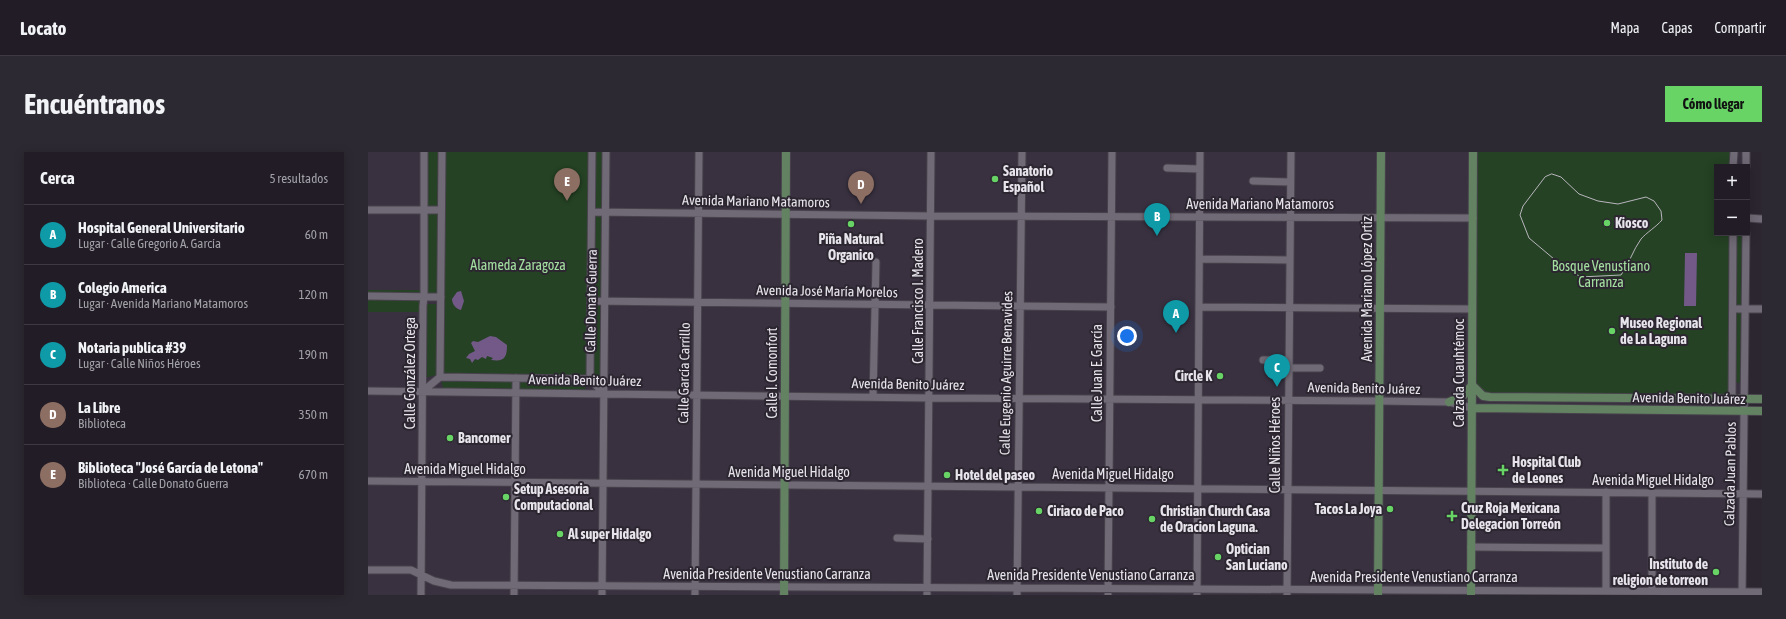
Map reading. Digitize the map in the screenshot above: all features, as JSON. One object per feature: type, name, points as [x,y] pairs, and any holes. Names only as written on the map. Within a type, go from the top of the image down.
[{"type":"main road","name":"Calle I. Comonfort","points":[[784,591],[786,152]]},
{"type":"main road","name":"Avenida Mariano López Ortiz","points":[[1378,592],[1381,152]]},
{"type":"main road","name":"Calzada Cuauhtémoc","points":[[1471,593],[1473,152]]},
{"type":"main road","name":"Avenida Benito Juárez","points":[[1449,402],[1464,395],[1472,386],[1483,396],[1490,397],[1762,399]]},
{"type":"main road","points":[[1608,398],[1608,410]]},
{"type":"main road","name":"Avenida Benito Juárez","points":[[1472,408],[1762,412]]},
{"type":"street","name":"Calle González Ortega","points":[[421,595],[424,152]]},
{"type":"street","points":[[440,377],[442,152]]},
{"type":"street","name":"Calle Donato Guerra","points":[[590,379],[592,152]]},
{"type":"street","name":"Calle Donato Guerra","points":[[602,595],[606,152]]},
{"type":"street","name":"Calle García Carrillo","points":[[694,595],[699,152]]},
{"type":"street","name":"Calle Francisco I. Madero","points":[[927,591],[931,305],[931,152]]},
{"type":"street","name":"Calle Eugenio Aguirre Benavides","points":[[1017,592],[1022,152]]},
{"type":"street","name":"Calle Juan E. García","points":[[1108,592],[1112,152]]},
{"type":"street","points":[[1197,592],[1200,152]]},
{"type":"street","name":"Calle Niños Héroes","points":[[1287,592],[1291,152]]},
{"type":"street","points":[[1734,152],[1734,164]]},
{"type":"street","points":[[1746,152],[1746,164]]},
{"type":"street","points":[[1167,168],[1200,169]]},
{"type":"street","points":[[1253,181],[1290,182]]},
{"type":"street","points":[[368,210],[442,210]]},
{"type":"street","name":"Avenida Mariano Matamoros","points":[[592,212],[931,216],[1472,218]]},
{"type":"street","points":[[1750,218],[1762,219]]},
{"type":"street","points":[[1732,399],[1733,236]]},
{"type":"street","name":"Calzada Juan Pablos","points":[[1742,594],[1746,236]]},
{"type":"street","points":[[1200,259],[1290,260]]},
{"type":"street","points":[[873,397],[876,262]]},
{"type":"street","points":[[368,296],[440,297]]},
{"type":"street","name":"Avenida José María Morelos","points":[[591,301],[1111,307]]},
{"type":"street","points":[[1199,307],[1472,309]]},
{"type":"street","points":[[1733,309],[1762,309]]},
{"type":"street","points":[[1263,360],[1320,368]]},
{"type":"street","points":[[423,391],[440,377],[590,379],[604,394]]},
{"type":"street","points":[[514,595],[516,378]]},
{"type":"street","name":"Avenida Benito Juárez","points":[[368,391],[930,398],[1449,402],[1472,408]]},
{"type":"street","name":"Avenida Miguel Hidalgo","points":[[368,481],[1762,494]]},
{"type":"street","points":[[1606,492],[1606,591]]},
{"type":"street","points":[[1652,493],[1652,592]]},
{"type":"street","points":[[897,538],[928,539]]},
{"type":"street","points":[[1471,547],[1606,548]]},
{"type":"street","name":"Avenida Presidente Venustiano Carranza","points":[[368,570],[411,570],[434,581],[451,585],[695,586],[784,591],[1471,593],[1606,591],[1742,594],[1762,592]]},
{"type":"shaded area","points":[[368,152],[1748,152],[1748,164],[1714,164],[1714,236],[1747,236],[1743,595],[368,595]]},
{"type":"shaded area","points":[[1685,253],[1697,253],[1696,306],[1684,306]]},
{"type":"shaded area","points":[[461,291],[464,301],[461,310],[457,309],[452,299],[457,292]]},
{"type":"shaded area","points":[[490,336],[496,337],[507,345],[505,356],[502,360],[491,360],[493,358],[487,356],[486,359],[482,357],[478,360],[475,359],[472,363],[470,359],[466,358],[469,354],[475,351],[471,343],[473,341],[478,342]]},
{"type":"green space","points":[[425,152],[441,152],[439,207],[425,207]]},
{"type":"green space","name":"Alameda Zaragoza","points":[[444,152],[604,152],[602,378],[594,377],[594,380],[586,380],[585,391],[443,389],[441,378]]},
{"type":"green space","name":"Bosque Venustiano Carranza","points":[[1475,152],[1734,152],[1734,164],[1714,164],[1714,236],[1742,236],[1741,383],[1733,382],[1733,398],[1495,394],[1477,392],[1473,381]]},
{"type":"green space","points":[[425,212],[439,212],[439,294],[426,294]]},
{"type":"green space","points":[[368,290],[422,290],[422,312],[368,312]]},
{"type":"green space","points":[[424,304],[439,304],[437,375],[424,378]]},
{"type":"tram line","points":[[1552,174],[1561,177],[1579,194],[1598,201],[1618,204],[1646,197],[1654,201],[1661,211],[1662,220],[1641,239],[1621,275],[1580,277],[1554,259],[1529,238],[1520,215],[1523,206],[1545,177],[1552,174]]},
{"type":"place","name":"Sanatorio Español","points":[[995,179]]},
{"type":"place","name":"Biblioteca \"José García de Letona\"","points":[[567,201]]},
{"type":"place","name":"La Libre","points":[[861,204]]},
{"type":"place","name":"Kiosco","points":[[1607,223]]},
{"type":"place","name":"Piña Natural Organico","points":[[851,224]]},
{"type":"place","name":"Colegio America","points":[[1157,236]]},
{"type":"place","name":"Museo Regional de La Laguna","points":[[1612,331]]},
{"type":"place","name":"Hospital General Universitario","points":[[1176,333]]},
{"type":"place","name":"Circle K","points":[[1220,376]]},
{"type":"place","name":"Notaria publica #39","points":[[1277,387]]},
{"type":"place","name":"Bancomer","points":[[450,438]]},
{"type":"place","name":"Hospital Club de Leones","points":[[1503,470]]},
{"type":"place","name":"Hotel del paseo","points":[[947,475]]},
{"type":"place","name":"Setup Asesoria Computacional","points":[[506,497]]},
{"type":"place","name":"Tacos La Joya","points":[[1390,509]]},
{"type":"place","name":"Ciriaco de Paco","points":[[1039,511]]},
{"type":"place","name":"Cruz Roja Mexicana Delegacion Torreón","points":[[1452,516]]},
{"type":"place","name":"Christian Church Casa de Oracion Laguna.","points":[[1152,519]]},
{"type":"place","name":"Al super Hidalgo","points":[[560,534]]},
{"type":"place","name":"Optician San Luciano","points":[[1218,557]]},
{"type":"place","name":"Instituto de religion de torreon","points":[[1716,572]]}]
